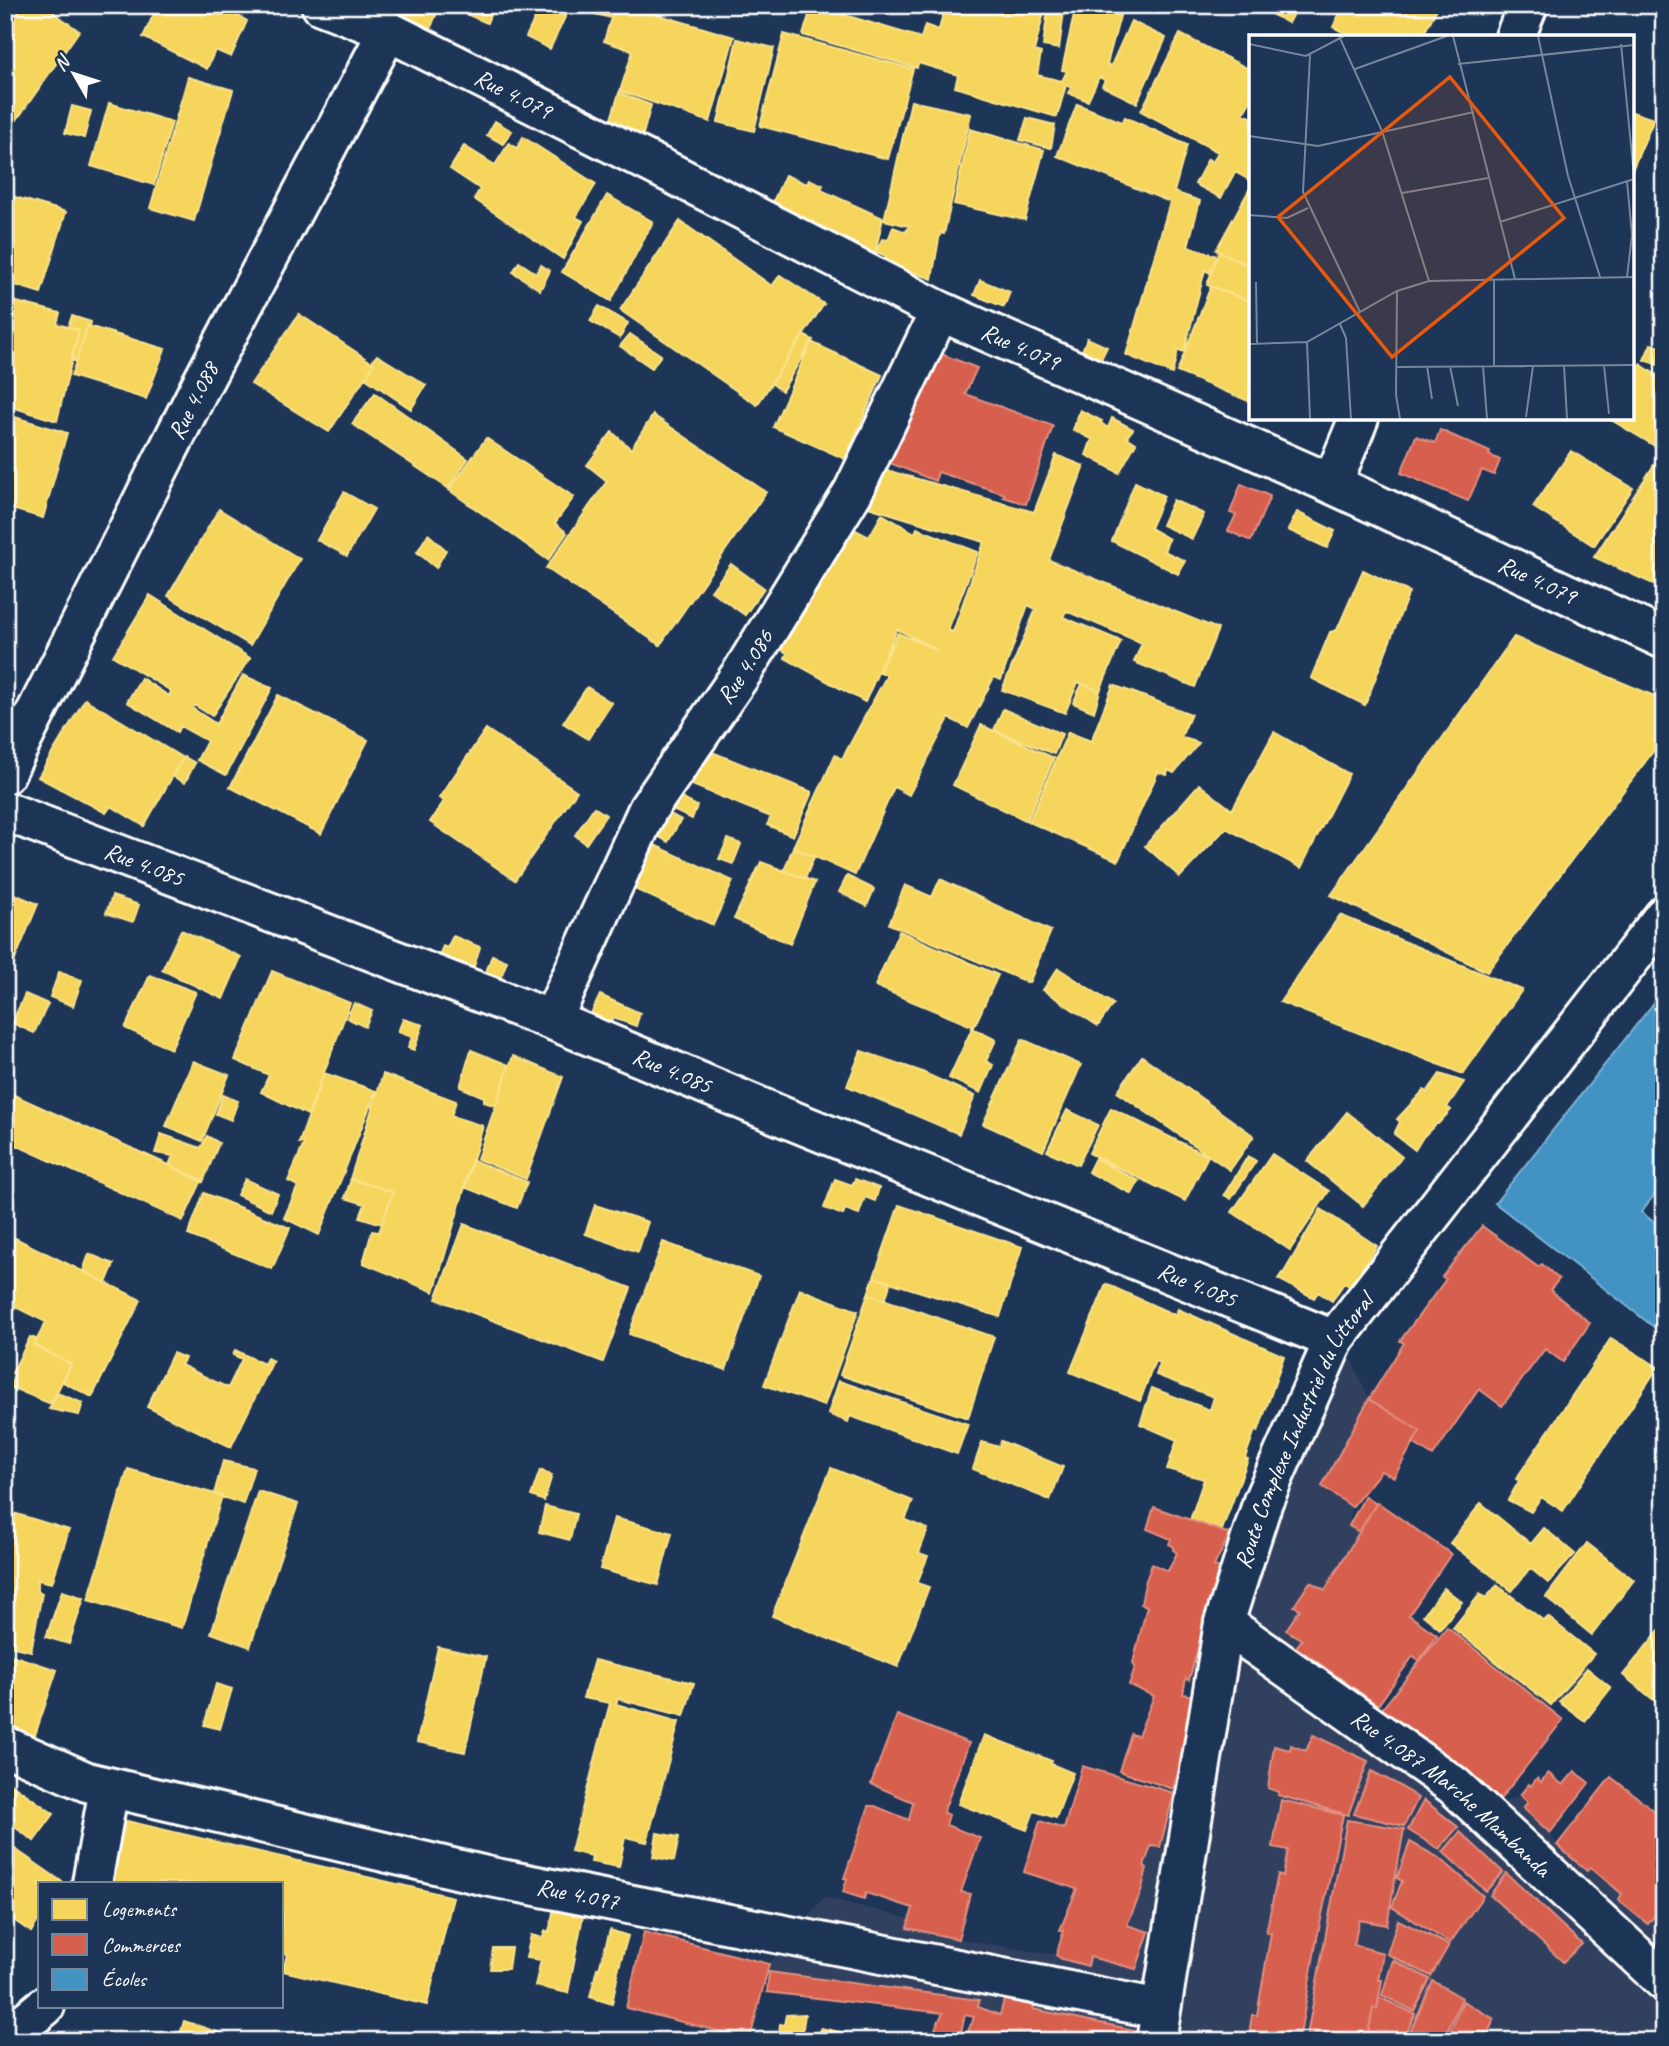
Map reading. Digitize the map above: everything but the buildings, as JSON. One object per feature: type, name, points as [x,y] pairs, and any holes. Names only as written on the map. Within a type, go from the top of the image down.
[{"type":"street","name":"Rue 4.079","points":[[321,5],[388,31],[940,311],[1332,484],[1664,639]]},
{"type":"street","points":[[1516,35],[1528,5]]},
{"type":"street","name":"Rue 4.088","points":[[5,774],[201,385],[388,31]]},
{"type":"street","name":"Rue 4.086","points":[[552,1020],[648,809],[743,671],[853,492],[940,311]]},
{"type":"street","points":[[1332,484],[1358,420]]},
{"type":"street","name":"Rue 4.085","points":[[5,811],[552,1020],[781,1116],[1334,1340]]},
{"type":"street","name":"Route Complexe Industriel du Littoral","points":[[1158,2025],[1224,1623],[1263,1501],[1334,1340],[1664,916]]},
{"type":"street","name":"Rue 4.087 Marche Mambanda","points":[[1224,1623],[1453,1786],[1664,1981]]},
{"type":"street","name":"Rue 4.097","points":[[5,1746],[87,1782],[110,1788],[486,1876],[1158,2025]]},
{"type":"street","points":[[92,1882],[110,1788]]},
{"type":"street","points":[[5,2039],[43,2008]]},
{"type":"shaded area","points":[[1342,1338],[1369,1399],[1322,1486],[1352,1507],[1349,1526],[1359,1532],[1325,1590],[1309,1582],[1294,1606],[1300,1609],[1286,1630],[1302,1640],[1296,1647],[1378,1705],[1378,1715],[1494,1807],[1520,1795],[1528,1802],[1523,1808],[1550,1833],[1557,1845],[1587,1871],[1590,1867],[1622,1894],[1618,1900],[1647,1924],[1655,1915],[1664,1921],[1664,2041],[1151,2041],[1104,2025],[1033,2009],[1000,2015],[978,2007],[979,2000],[769,1972],[769,1964],[824,1897],[910,1919],[908,1928],[1056,1955],[1087,1966],[1090,1957],[1136,1969],[1149,1932],[1127,1925],[1141,1892],[1147,1868],[1144,1866],[1151,1846],[1160,1847],[1173,1789],[1196,1714]]}]
